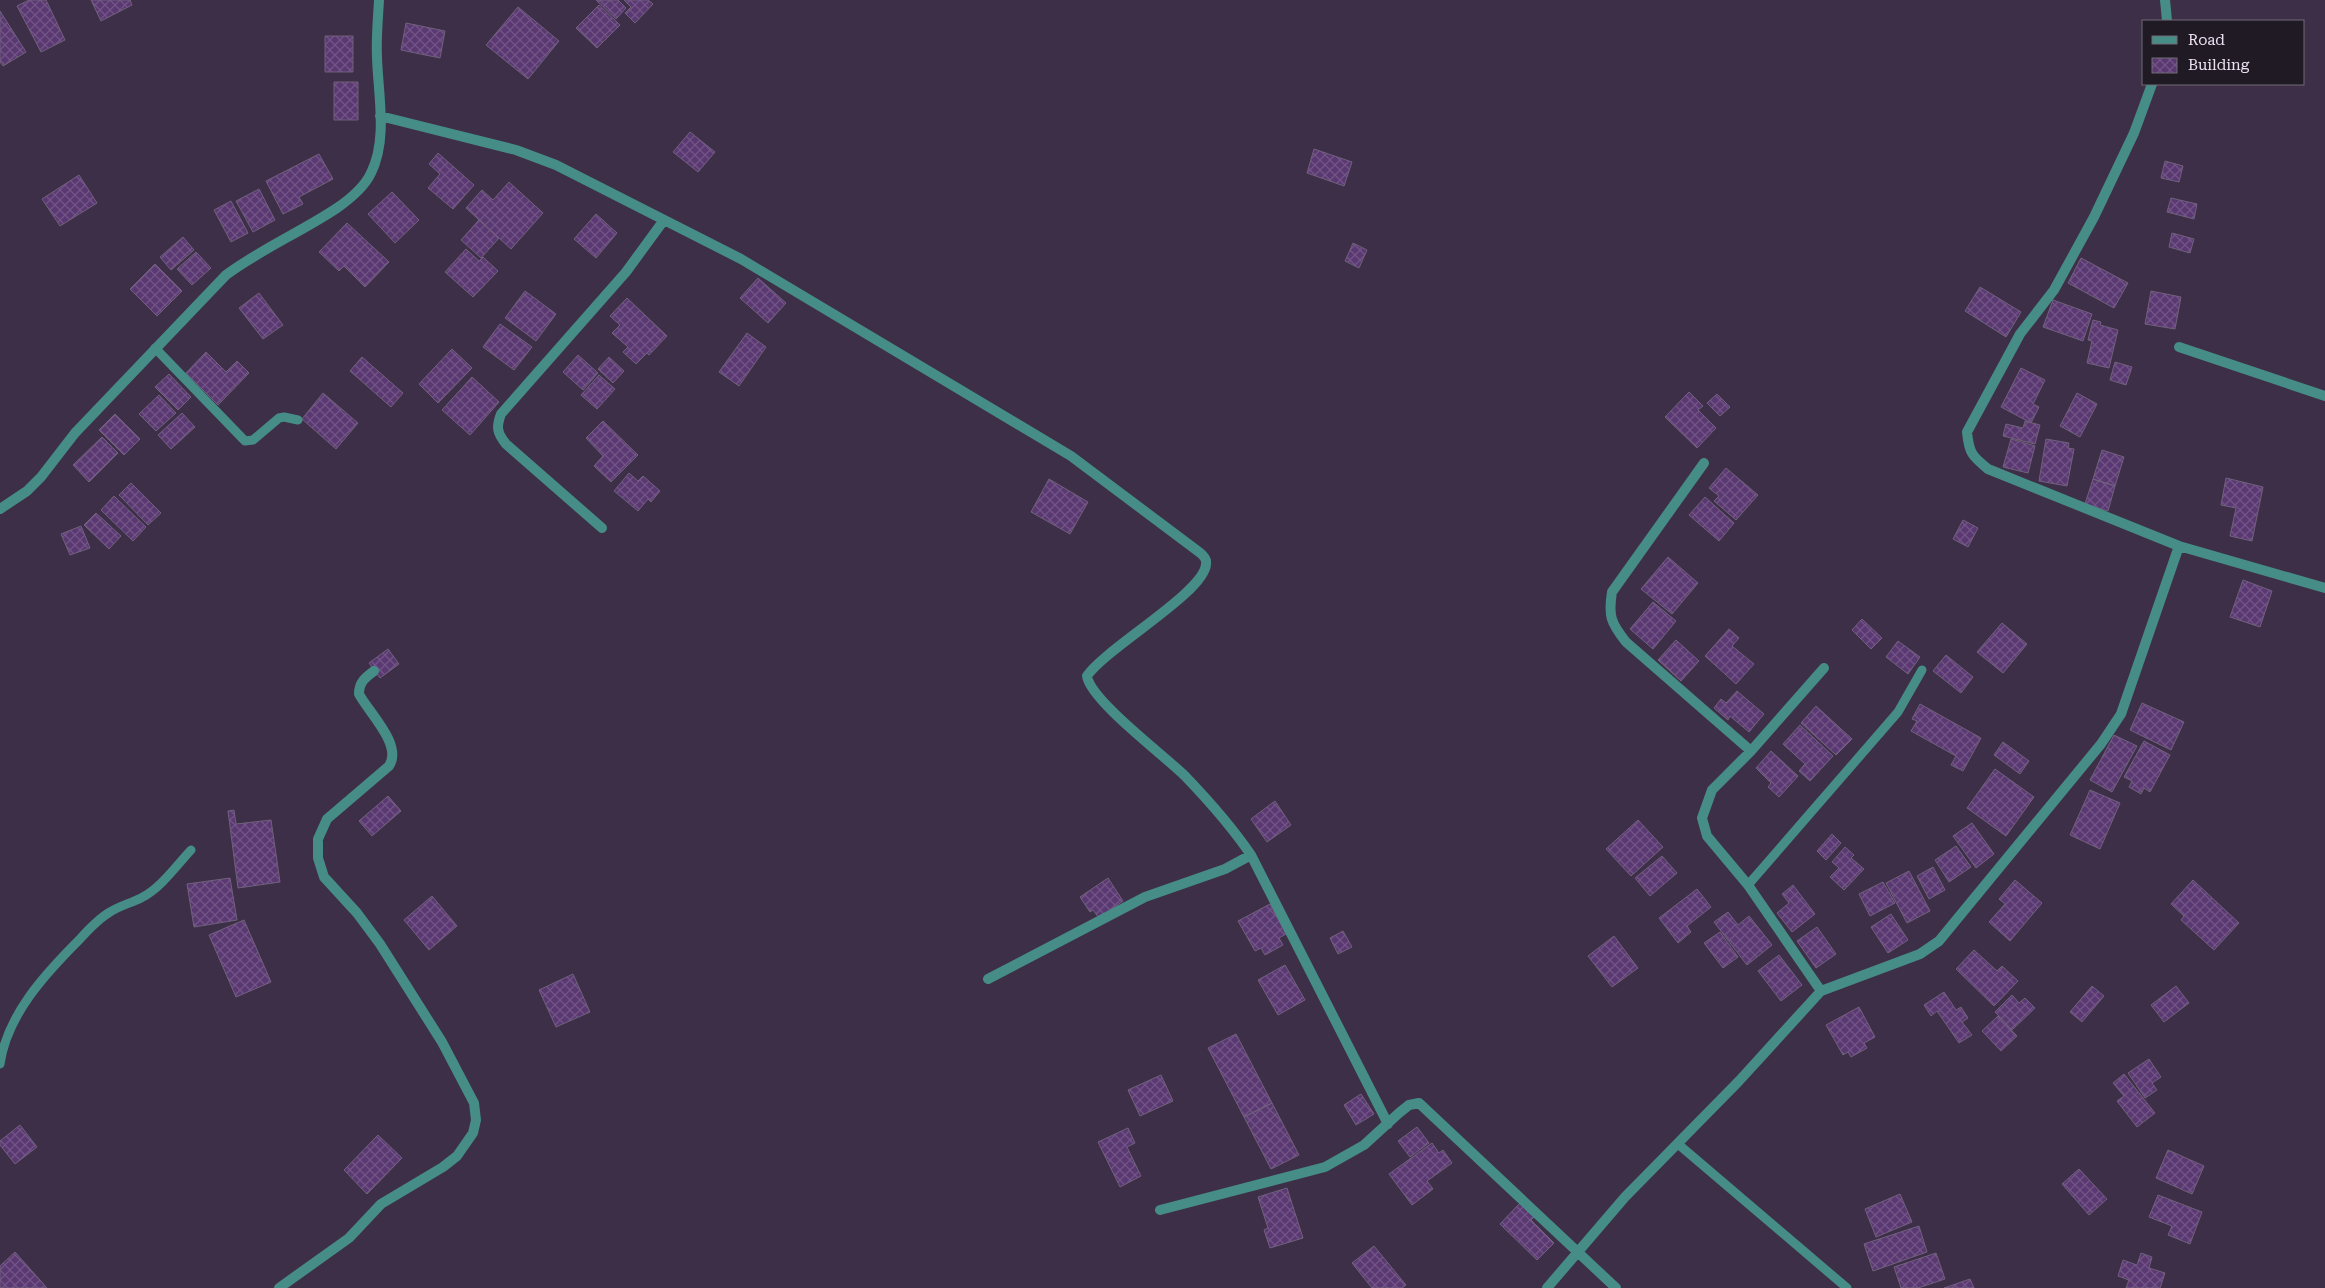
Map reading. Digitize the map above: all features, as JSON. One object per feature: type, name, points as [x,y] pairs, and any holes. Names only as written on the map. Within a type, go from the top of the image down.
[{"type":"street","points":[[0,509],[27,491],[41,477],[75,433],[226,275],[248,259],[336,209],[357,193],[371,175],[379,154],[380,116],[376,55],[379,0]]},
{"type":"street","points":[[2165,0],[2167,20]]},
{"type":"street","points":[[2152,85],[2134,133],[2094,217],[2054,290],[2020,334],[1967,432],[1968,449],[1988,469],[2179,546],[2325,588]]},
{"type":"street","points":[[380,116],[516,150],[556,165],[741,259],[1071,456],[1205,558],[1206,564],[1199,579],[1156,618],[1100,660],[1087,676],[1088,682],[1114,712],[1184,775],[1231,826],[1251,855],[1388,1124]]},
{"type":"street","points":[[602,528],[506,444],[499,435],[497,425],[501,414],[626,272],[664,220]]},
{"type":"street","points":[[2180,347],[2325,396]]},
{"type":"street","points":[[1704,463],[1612,592],[1609,609],[1612,624],[1626,642],[1751,751]]},
{"type":"street","points":[[1548,1288],[1625,1197],[1739,1081],[1821,991],[1920,954],[1939,941],[2101,744],[2121,714],[2179,546]]},
{"type":"street","points":[[1821,991],[1748,885],[1707,836],[1702,818],[1712,790],[1751,751],[1824,668]]},
{"type":"street","points":[[279,1288],[349,1238],[381,1204],[443,1167],[457,1156],[472,1133],[476,1120],[474,1103],[442,1042],[380,944],[358,913],[324,877],[318,858],[318,839],[327,819],[389,766],[394,758],[394,750],[388,739],[359,694],[358,686],[374,671]]},
{"type":"street","points":[[988,979],[1144,897],[1225,869],[1251,855]]},
{"type":"street","points":[[1160,1210],[1325,1167],[1364,1145],[1409,1105],[1419,1103],[1616,1288]]},
{"type":"lane","points":[[155,348],[245,442],[253,440],[278,418],[284,417],[298,420]]},
{"type":"lane","points":[[1748,885],[1898,712],[1922,670]]},
{"type":"lane","points":[[0,1064],[13,1027],[33,990],[52,967],[98,921],[110,912],[143,897],[162,881],[191,850]]},
{"type":"lane","points":[[1678,1144],[1846,1288]]},
{"type":"building","points":[[29,0],[46,0],[65,40],[41,52],[17,6]]},
{"type":"building","points":[[91,0],[130,0],[132,5],[101,21]]},
{"type":"building","points":[[596,0],[618,0],[626,8],[616,19]]},
{"type":"building","points":[[624,0],[648,0],[653,4],[635,23],[625,13],[631,7]]},
{"type":"building","points":[[599,5],[620,25],[597,48],[576,28]]},
{"type":"building","points":[[518,7],[559,41],[528,79],[486,45]]},
{"type":"building","points":[[0,11],[26,52],[3,66],[0,62]]},
{"type":"building","points":[[406,23],[445,31],[440,58],[401,50]]},
{"type":"building","points":[[325,36],[353,36],[353,72],[325,72]]},
{"type":"building","points":[[334,82],[358,82],[358,120],[334,120]]},
{"type":"building","points":[[690,132],[715,152],[698,172],[673,152]]},
{"type":"building","points":[[1314,149],[1352,162],[1344,186],[1307,173]]},
{"type":"building","points":[[438,153],[474,185],[453,209],[428,188],[440,174],[429,164]]},
{"type":"building","points":[[319,154],[333,179],[299,197],[303,204],[283,214],[266,181]]},
{"type":"building","points":[[2165,161],[2183,166],[2179,182],[2161,178]]},
{"type":"building","points":[[79,175],[97,203],[60,226],[42,199]]},
{"type":"building","points":[[509,182],[543,213],[511,249],[466,208],[482,190],[493,200]]},
{"type":"building","points":[[259,189],[275,220],[253,232],[236,201]]},
{"type":"building","points":[[392,192],[419,220],[395,243],[368,214]]},
{"type":"building","points":[[2171,198],[2197,204],[2194,219],[2167,212]]},
{"type":"building","points":[[231,201],[248,233],[231,242],[214,210]]},
{"type":"building","points":[[596,214],[617,233],[596,258],[574,239]]},
{"type":"building","points":[[479,220],[499,238],[481,258],[461,240]]},
{"type":"building","points":[[347,223],[389,262],[365,287],[344,266],[339,271],[319,252]]},
{"type":"building","points":[[2172,233],[2194,239],[2190,253],[2169,247]]},
{"type":"building","points":[[183,237],[194,250],[171,270],[160,257]]},
{"type":"building","points":[[1353,243],[1367,250],[1359,268],[1345,261]]},
{"type":"building","points":[[466,249],[479,261],[483,257],[498,271],[473,297],[445,272]]},
{"type":"building","points":[[196,252],[211,268],[192,285],[177,269]]},
{"type":"building","points":[[2081,258],[2128,283],[2114,308],[2068,283]]},
{"type":"building","points":[[155,264],[182,291],[157,316],[130,289]]},
{"type":"building","points":[[758,278],[786,303],[768,323],[740,298]]},
{"type":"building","points":[[1980,287],[2021,312],[2006,337],[1965,311]]},
{"type":"building","points":[[525,291],[556,314],[536,341],[505,318]]},
{"type":"building","points":[[2151,291],[2181,297],[2175,329],[2145,324]]},
{"type":"building","points":[[259,293],[283,325],[263,339],[239,308]]},
{"type":"building","points":[[627,298],[667,336],[649,355],[647,353],[636,364],[623,352],[628,347],[612,333],[620,325],[610,316]]},
{"type":"building","points":[[2053,300],[2092,314],[2083,341],[2043,327]]},
{"type":"building","points":[[2093,320],[2101,322],[2100,325],[2118,330],[2109,368],[2087,363],[2092,341],[2088,340]]},
{"type":"building","points":[[500,324],[532,347],[514,370],[483,347]]},
{"type":"building","points":[[747,333],[766,347],[739,386],[719,372]]},
{"type":"building","points":[[452,349],[472,368],[438,403],[419,384]]},
{"type":"building","points":[[206,352],[226,372],[237,361],[249,373],[218,405],[186,373]]},
{"type":"building","points":[[578,355],[598,373],[583,390],[563,372]]},
{"type":"building","points":[[362,357],[403,393],[391,407],[350,371]]},
{"type":"building","points":[[609,357],[624,371],[613,383],[598,369]]},
{"type":"building","points":[[2115,362],[2132,367],[2126,385],[2110,380]]},
{"type":"building","points":[[2021,368],[2045,380],[2033,404],[2039,407],[2031,423],[2001,407]]},
{"type":"building","points":[[169,374],[191,397],[178,410],[155,387]]},
{"type":"building","points":[[599,375],[615,389],[597,409],[581,395]]},
{"type":"building","points":[[472,377],[499,402],[470,435],[442,410]]},
{"type":"building","points":[[1689,392],[1703,406],[1698,410],[1716,428],[1697,448],[1665,417]]},
{"type":"building","points":[[323,393],[358,423],[336,449],[302,419]]},
{"type":"building","points":[[2077,393],[2097,404],[2080,437],[2060,426]]},
{"type":"building","points":[[1717,394],[1730,407],[1720,416],[1707,403]]},
{"type":"building","points":[[159,395],[176,413],[156,431],[139,414]]},
{"type":"building","points":[[182,413],[195,427],[171,449],[158,435]]},
{"type":"building","points":[[115,414],[140,439],[124,455],[99,430]]},
{"type":"building","points":[[603,421],[638,455],[611,482],[594,466],[603,456],[586,438]]},
{"type":"building","points":[[2025,421],[2040,425],[2035,444],[2003,436],[2006,424],[2023,428]]},
{"type":"building","points":[[102,437],[118,453],[89,482],[73,465]]},
{"type":"building","points":[[2011,439],[2035,446],[2028,473],[2003,467]]},
{"type":"building","points":[[2046,439],[2069,443],[2068,448],[2074,449],[2067,486],[2039,481]]},
{"type":"building","points":[[2102,450],[2124,457],[2115,486],[2093,479]]},
{"type":"building","points":[[1726,468],[1758,495],[1736,520],[1714,501],[1719,496],[1709,488]]},
{"type":"building","points":[[629,473],[638,481],[643,476],[660,491],[651,502],[648,499],[638,511],[614,491]]},
{"type":"building","points":[[2226,478],[2263,487],[2252,541],[2230,536],[2236,508],[2221,505]]},
{"type":"building","points":[[1049,479],[1088,502],[1070,534],[1031,512]]},
{"type":"building","points":[[2093,479],[2115,486],[2108,511],[2085,504]]},
{"type":"building","points":[[131,483],[161,513],[148,525],[119,495]]},
{"type":"building","points":[[114,496],[146,527],[133,541],[101,510]]},
{"type":"building","points":[[1705,497],[1734,523],[1719,541],[1689,515]]},
{"type":"building","points":[[96,513],[121,536],[109,549],[84,525]]},
{"type":"building","points":[[1963,520],[1978,528],[1968,547],[1953,539]]},
{"type":"building","points":[[81,526],[90,548],[70,555],[61,534]]},
{"type":"building","points":[[1668,557],[1698,583],[1672,614],[1641,589]]},
{"type":"building","points":[[2243,580],[2272,591],[2260,627],[2230,617]]},
{"type":"building","points":[[1653,602],[1676,621],[1653,649],[1630,629]]},
{"type":"building","points":[[1862,619],[1882,638],[1871,649],[1852,630]]},
{"type":"building","points":[[2002,623],[2027,644],[2003,673],[1977,652]]},
{"type":"building","points":[[1729,629],[1739,638],[1732,646],[1754,664],[1736,684],[1705,656]]},
{"type":"building","points":[[1676,640],[1699,661],[1681,681],[1658,660]]},
{"type":"building","points":[[1898,641],[1920,657],[1908,674],[1886,657]]},
{"type":"building","points":[[388,649],[399,664],[380,678],[369,663]]},
{"type":"building","points":[[1946,655],[1973,677],[1961,693],[1933,671]]},
{"type":"building","points":[[1737,691],[1764,714],[1749,732],[1730,716],[1728,720],[1714,708],[1721,699],[1726,703]]},
{"type":"building","points":[[2142,703],[2184,722],[2171,750],[2130,730]]},
{"type":"building","points":[[1920,704],[1981,738],[1963,771],[1951,765],[1956,756],[1911,731],[1917,721],[1912,719]]},
{"type":"building","points":[[1816,706],[1852,739],[1836,755],[1801,723]]},
{"type":"building","points":[[1800,725],[1833,756],[1810,781],[1799,771],[1805,764],[1783,744]]},
{"type":"building","points":[[2114,735],[2137,746],[2112,792],[2090,780]]},
{"type":"building","points":[[2144,741],[2170,755],[2150,792],[2144,788],[2141,794],[2129,787],[2132,781],[2124,777]]},
{"type":"building","points":[[2003,742],[2029,761],[2020,774],[1994,755]]},
{"type":"building","points":[[1771,751],[1798,776],[1779,797],[1768,787],[1771,783],[1756,768]]},
{"type":"building","points":[[1995,769],[2034,797],[2006,836],[1967,808]]},
{"type":"building","points":[[2090,790],[2120,803],[2100,849],[2070,835]]},
{"type":"building","points":[[388,796],[401,811],[372,836],[359,821]]},
{"type":"building","points":[[1275,801],[1291,825],[1267,842],[1251,819]]},
{"type":"building","points":[[234,810],[236,824],[271,820],[280,882],[238,888],[228,811]]},
{"type":"building","points":[[1638,820],[1663,847],[1631,876],[1606,849]]},
{"type":"building","points":[[1972,823],[1994,854],[1976,868],[1953,836]]},
{"type":"building","points":[[1832,834],[1841,843],[1826,860],[1817,851]]},
{"type":"building","points":[[1956,846],[1971,867],[1949,882],[1935,860]]},
{"type":"building","points":[[1845,847],[1854,855],[1851,858],[1864,869],[1844,890],[1830,877],[1839,868],[1832,862]]},
{"type":"building","points":[[1662,856],[1677,873],[1650,896],[1635,878]]},
{"type":"building","points":[[1933,867],[1945,890],[1929,899],[1917,876]]},
{"type":"building","points":[[1909,871],[1930,911],[1907,923],[1886,883]]},
{"type":"building","points":[[230,878],[237,920],[194,927],[187,884]]},
{"type":"building","points":[[1108,878],[1123,901],[1099,918],[1093,910],[1090,912],[1080,897]]},
{"type":"building","points":[[2015,880],[2042,903],[2010,941],[1989,922],[2005,904],[1999,899]]},
{"type":"building","points":[[2193,880],[2239,923],[2214,950],[2181,920],[2184,916],[2171,904]]},
{"type":"building","points":[[1883,882],[1895,903],[1870,916],[1859,894]]},
{"type":"building","points":[[1793,885],[1815,914],[1792,932],[1777,913],[1789,903],[1782,894]]},
{"type":"building","points":[[1697,889],[1711,907],[1687,926],[1691,932],[1678,943],[1659,918]]},
{"type":"building","points":[[432,896],[457,926],[429,950],[404,920]]},
{"type":"building","points":[[1270,904],[1286,934],[1279,938],[1283,945],[1265,955],[1261,948],[1255,951],[1238,921]]},
{"type":"building","points":[[1728,912],[1738,925],[1749,916],[1772,945],[1747,965],[1714,922]]},
{"type":"building","points":[[1891,914],[1908,940],[1888,953],[1871,927]]},
{"type":"building","points":[[244,920],[271,982],[236,997],[209,935]]},
{"type":"building","points":[[1817,927],[1836,954],[1816,968],[1797,941]]},
{"type":"building","points":[[1343,931],[1352,947],[1338,954],[1330,938]]},
{"type":"building","points":[[1720,932],[1738,957],[1723,968],[1704,943]]},
{"type":"building","points":[[1614,936],[1638,968],[1612,987],[1588,956]]},
{"type":"building","points":[[1974,950],[1997,971],[2002,966],[2018,981],[1994,1006],[1956,969]]},
{"type":"building","points":[[1779,955],[1802,985],[1781,1001],[1758,971]]},
{"type":"building","points":[[1285,965],[1305,1000],[1278,1015],[1258,980]]},
{"type":"building","points":[[573,974],[590,1012],[556,1027],[539,990]]},
{"type":"building","points":[[2092,986],[2104,996],[2082,1022],[2070,1012]]},
{"type":"building","points":[[2176,986],[2189,1003],[2164,1022],[2151,1005]]},
{"type":"building","points":[[1944,992],[1956,1010],[1961,1007],[1968,1018],[1962,1022],[1972,1035],[1959,1043],[1937,1011],[1931,1016],[1924,1005]]},
{"type":"building","points":[[2012,995],[2019,1003],[2025,998],[2035,1008],[2012,1030],[1995,1012]]},
{"type":"building","points":[[1859,1007],[1875,1037],[1864,1043],[1867,1048],[1851,1057],[1848,1052],[1843,1055],[1826,1025]]},
{"type":"building","points":[[1998,1016],[2017,1036],[2001,1051],[1982,1031]]},
{"type":"building","points":[[1236,1034],[1272,1103],[1244,1117],[1208,1048]]},
{"type":"building","points":[[2149,1059],[2161,1077],[2152,1083],[2157,1090],[2145,1098],[2128,1073]]},
{"type":"building","points":[[2124,1074],[2155,1113],[2137,1127],[2117,1101],[2124,1096],[2113,1083]]},
{"type":"building","points":[[1161,1075],[1173,1101],[1140,1116],[1128,1090]]},
{"type":"building","points":[[1361,1094],[1374,1114],[1356,1125],[1344,1105]]},
{"type":"building","points":[[1272,1103],[1299,1155],[1271,1169],[1244,1117]]},
{"type":"building","points":[[20,1125],[37,1147],[15,1164],[0,1145],[0,1141]]},
{"type":"building","points":[[1417,1127],[1429,1143],[1410,1157],[1398,1141]]},
{"type":"building","points":[[1128,1128],[1135,1143],[1127,1147],[1141,1176],[1120,1187],[1098,1142]]},
{"type":"building","points":[[378,1135],[402,1158],[367,1194],[344,1170]]},
{"type":"building","points":[[1432,1143],[1439,1153],[1443,1150],[1452,1163],[1427,1181],[1433,1189],[1412,1205],[1389,1174]]},
{"type":"building","points":[[2168,1150],[2204,1166],[2192,1194],[2156,1178]]},
{"type":"building","points":[[2079,1169],[2107,1199],[2089,1215],[2062,1184]]},
{"type":"building","points":[[1287,1188],[1303,1238],[1270,1248],[1264,1230],[1268,1228],[1258,1197]]},
{"type":"building","points":[[1900,1194],[1912,1222],[1876,1237],[1865,1209]]},
{"type":"building","points":[[2158,1195],[2202,1212],[2190,1244],[2168,1235],[2172,1226],[2149,1217]]},
{"type":"building","points":[[1520,1203],[1534,1217],[1531,1220],[1554,1243],[1537,1260],[1500,1224]]},
{"type":"building","points":[[1919,1226],[1927,1252],[1873,1271],[1864,1244]]},
{"type":"building","points":[[1374,1246],[1406,1285],[1402,1288],[1372,1288],[1352,1263]]},
{"type":"building","points":[[15,1252],[47,1288],[0,1288],[0,1266]]},
{"type":"building","points":[[1936,1253],[1945,1279],[1918,1288],[1901,1288],[1894,1267]]},
{"type":"building","points":[[2141,1253],[2152,1257],[2149,1268],[2165,1273],[2160,1288],[2126,1288],[2129,1280],[2118,1276],[2123,1260],[2137,1265]]},
{"type":"building","points":[[1970,1279],[1974,1288],[1944,1288]]}]
